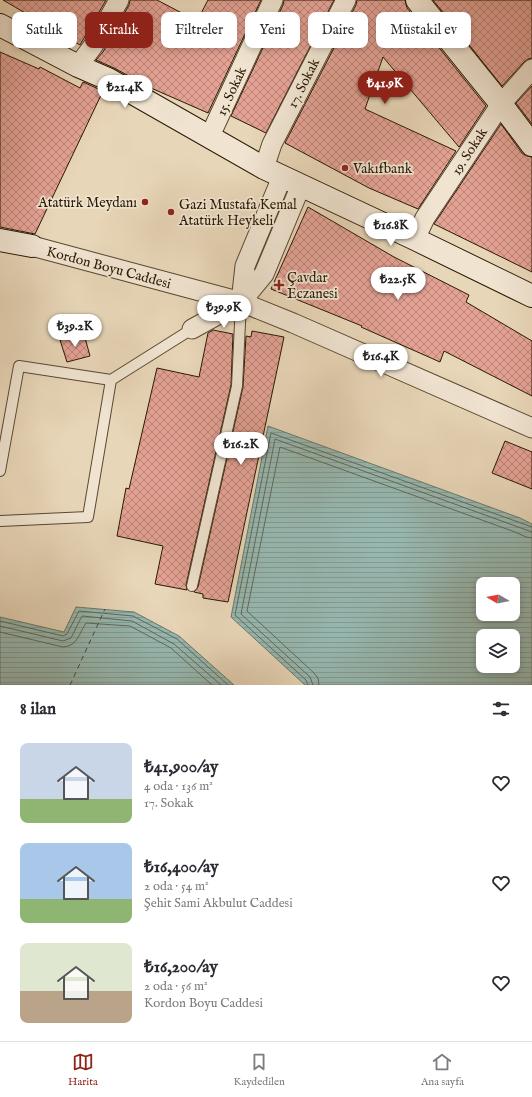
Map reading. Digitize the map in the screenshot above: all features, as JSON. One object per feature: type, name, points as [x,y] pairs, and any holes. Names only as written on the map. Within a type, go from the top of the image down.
[{"type":"main road","points":[[417,0],[532,145]]},
{"type":"main road","points":[[0,25],[78,66],[108,79],[209,138],[283,177],[532,296]]},
{"type":"main road","name":"Kordon Boyu Caddesi","points":[[0,240],[32,246]]},
{"type":"street","points":[[78,66],[93,46],[119,0]]},
{"type":"street","name":"15. Sokak","points":[[209,138],[273,0]]},
{"type":"street","name":"17. Sokak","points":[[241,302],[245,266],[283,177],[272,144],[346,0]]},
{"type":"street","name":"19. Sokak","points":[[415,239],[425,218],[501,104],[532,69]]},
{"type":"street","name":"Kordon Boyu Caddesi","points":[[32,246],[241,302],[293,323],[532,428]]},
{"type":"street","points":[[192,329],[241,302]]},
{"type":"lane","points":[[192,586],[237,386],[241,302]]},
{"type":"lane","points":[[0,472],[19,366],[111,380],[192,329]]},
{"type":"lane","points":[[0,521],[88,517],[111,380]]},
{"type":"water","points":[[268,426],[520,518],[532,524],[532,685],[305,685],[231,617]]},
{"type":"water","points":[[76,607],[134,612],[179,636],[234,685],[0,685],[0,617],[64,632]]},
{"type":"building","points":[[3,0],[106,0],[99,12],[85,12],[85,36],[80,45],[77,43],[77,12],[24,12]]},
{"type":"building","points":[[130,0],[157,0],[180,12],[161,12],[161,48],[237,48],[237,12],[202,12],[208,0],[261,0],[255,12],[245,12],[245,34],[208,113],[151,88],[96,60],[105,48],[153,48],[153,12],[125,12]]},
{"type":"building","points":[[284,0],[334,0],[328,12],[308,12],[308,48],[309,48],[266,133],[231,116],[263,48],[300,48],[300,12],[280,12]]},
{"type":"building","points":[[357,0],[405,0],[407,8],[410,12],[376,12],[376,48],[439,48],[486,106],[459,147],[383,57],[365,109],[456,151],[418,209],[369,188],[285,143],[334,48],[368,48],[368,12],[352,12]]},
{"type":"building","points":[[433,0],[532,0],[532,58],[524,62],[502,86],[471,47],[471,12],[443,12]]},
{"type":"building","points":[[0,52],[39,69],[40,67],[80,88],[83,82],[103,91],[35,234],[0,227]]},
{"type":"building","points":[[532,86],[532,124],[516,103]]},
{"type":"building","points":[[501,124],[522,153],[532,157],[532,272],[434,224]]},
{"type":"building","points":[[308,207],[394,257],[469,295],[466,302],[532,341],[532,396],[444,351],[440,362],[361,327],[362,326],[271,289]]},
{"type":"building","points":[[213,330],[233,334],[231,385],[186,585],[187,590],[155,584],[163,546],[117,536],[126,488],[129,489],[157,368],[199,377],[208,333]]},
{"type":"building","points":[[252,331],[284,337],[228,602],[203,598],[203,594],[194,592],[198,587],[243,387],[246,336],[251,337]]},
{"type":"building","points":[[84,334],[90,356],[67,362],[60,340]]},
{"type":"building","points":[[505,441],[532,452],[532,489],[492,473]]},
{"type":"ferry route","points":[[70,685],[105,609]]},
{"type":"place","name":"Vakıfbank","points":[[345,168]]},
{"type":"place","name":"Atatürk Meydanı","points":[[145,202]]},
{"type":"place","name":"Gazi Mustafa Kemal Atatürk Heykeli","points":[[171,212]]},
{"type":"place","name":"Çavdar Eczanesi","points":[[279,285]]}]
